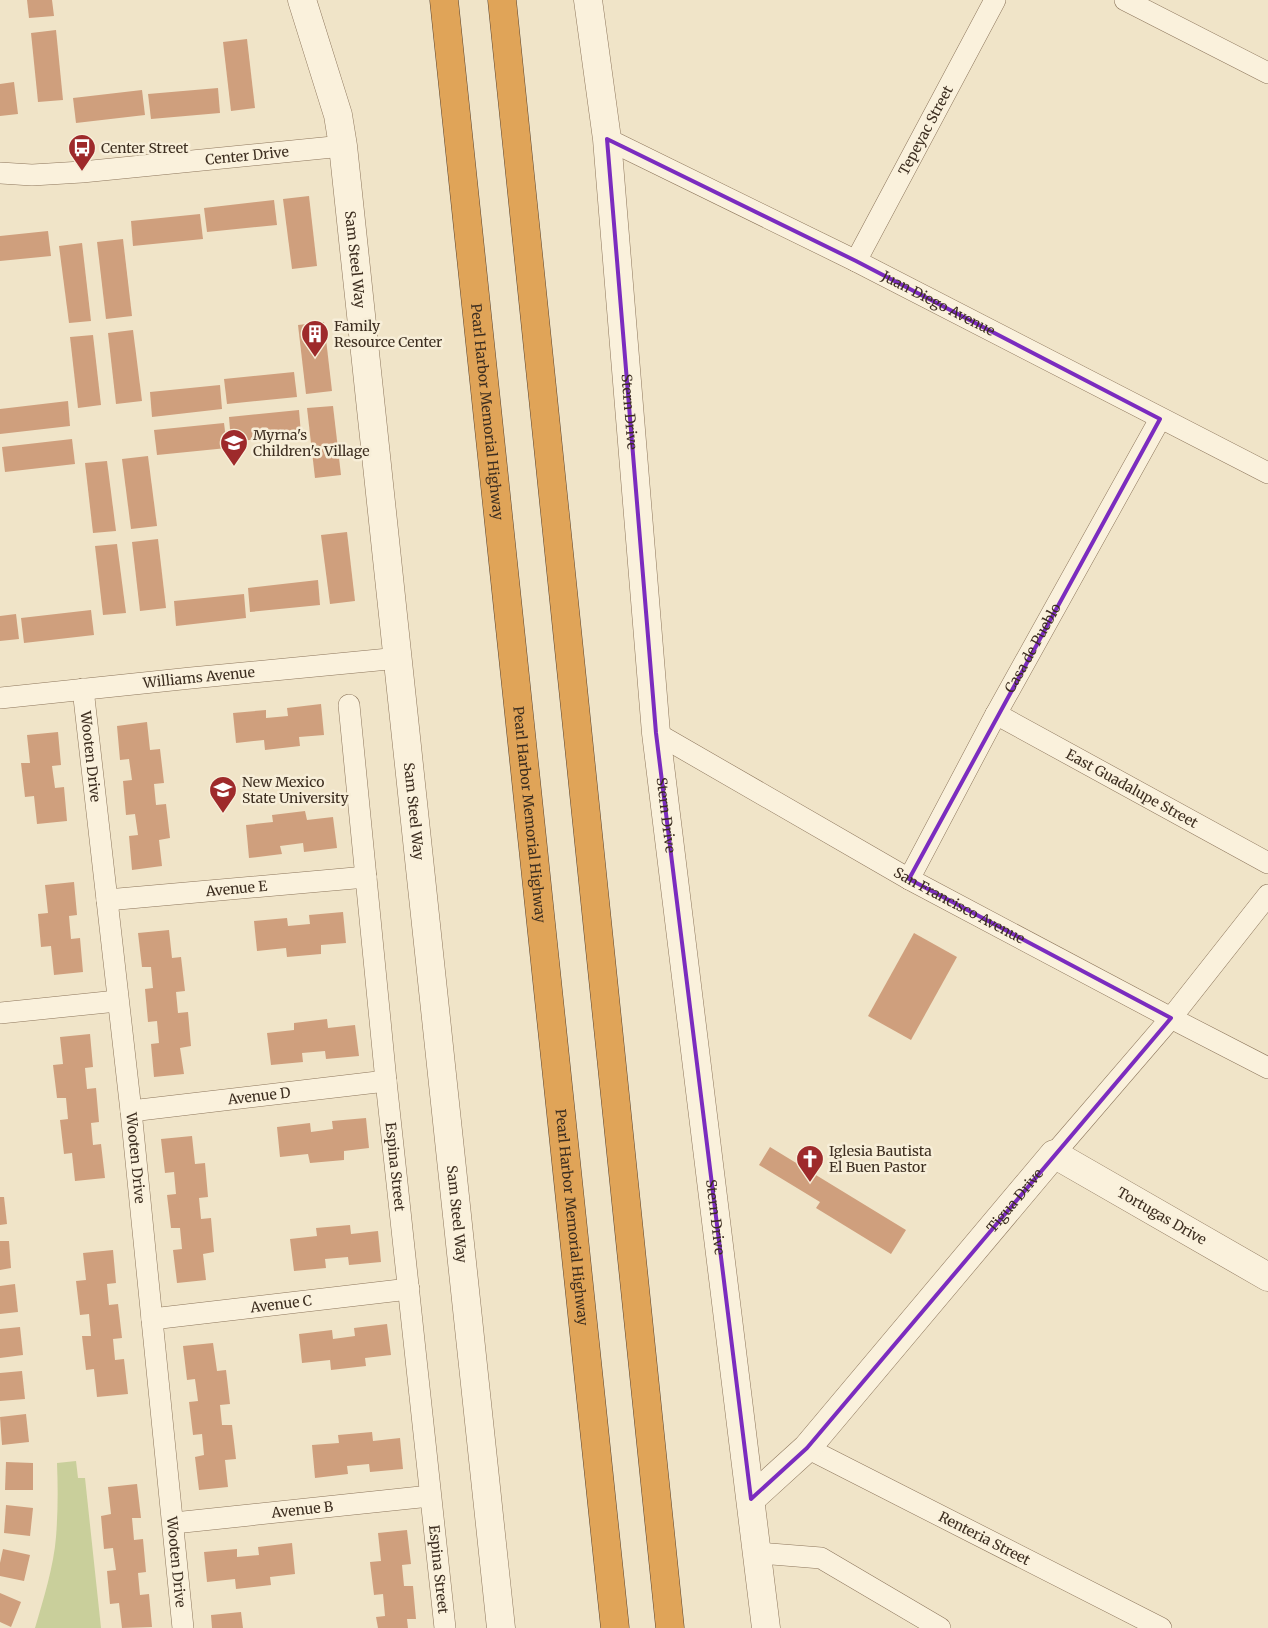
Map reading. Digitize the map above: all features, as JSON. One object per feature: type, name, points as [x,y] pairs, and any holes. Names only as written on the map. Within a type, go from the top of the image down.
[{"type":"highway","name":"Pearl Harbor Memorial Highway","points":[[444,0],[615,1628]]},
{"type":"highway","points":[[502,0],[670,1628]]},
{"type":"street","name":"Sam Steel Way","points":[[302,0],[338,115],[343,146],[501,1628]]},
{"type":"street","name":"Stern Drive","points":[[588,0],[607,139],[656,733],[766,1628]]},
{"type":"street","name":"Tepeyac Street","points":[[856,261],[995,0]]},
{"type":"street","points":[[1126,0],[1268,73]]},
{"type":"street","name":"Juan Diego Avenue","points":[[607,139],[856,261],[1268,473]]},
{"type":"street","name":"Center Drive","points":[[0,172],[32,175],[82,172],[343,146]]},
{"type":"street","name":"Casa de Pueblo","points":[[909,879],[996,714],[1160,419]]},
{"type":"street","name":"Williams Avenue","points":[[0,698],[399,658]]},
{"type":"street","name":"Wooten Drive","points":[[83,689],[131,1111],[184,1628]]},
{"type":"street","name":"Espina Street","points":[[349,705],[386,1081],[445,1628]]},
{"type":"street","name":"East Guadalupe Street","points":[[996,714],[1268,863]]},
{"type":"street","name":"San Francisco Avenue","points":[[656,733],[909,879],[1268,1068]]},
{"type":"street","name":"Avenue E","points":[[107,900],[366,877]]},
{"type":"street","name":"Tigua Drive","points":[[751,1499],[807,1448],[1171,1018],[1268,894]]},
{"type":"street","points":[[0,1013],[117,1001]]},
{"type":"street","name":"Avenue D","points":[[131,1111],[386,1081]]},
{"type":"street","name":"Tortugas Drive","points":[[1054,1154],[1268,1277]]},
{"type":"street","name":"Avenue C","points":[[152,1319],[409,1289]]},
{"type":"street","name":"Renteria Street","points":[[807,1448],[1161,1628]]},
{"type":"street","name":"Avenue B","points":[[174,1523],[430,1496]]},
{"type":"street","points":[[758,1553],[821,1558],[940,1628]]},
{"type":"highlighted area","points":[[607,139],[856,261],[1160,419],[909,879],[1171,1018],[807,1448],[751,1499],[656,733]]},
{"type":"green space","points":[[76,1461],[78,1478],[85,1478],[101,1628],[35,1628],[48,1583],[55,1548],[58,1490],[57,1463]]},
{"type":"building","points":[[27,0],[52,0],[54,16],[29,18]]},
{"type":"building","points":[[56,30],[63,100],[38,102],[31,33]]},
{"type":"building","points":[[247,39],[255,108],[231,111],[223,42]]},
{"type":"building","points":[[14,82],[18,114],[0,116],[0,84]]},
{"type":"building","points":[[218,88],[220,113],[151,119],[148,94]]},
{"type":"building","points":[[142,90],[145,115],[76,123],[73,98]]},
{"type":"building","points":[[309,196],[317,266],[292,269],[283,199]]},
{"type":"building","points":[[274,200],[277,225],[207,232],[204,208]]},
{"type":"building","points":[[200,214],[203,239],[133,246],[131,221]]},
{"type":"building","points":[[48,231],[51,256],[0,261],[0,236]]},
{"type":"building","points":[[123,239],[132,316],[106,319],[97,242]]},
{"type":"building","points":[[82,243],[91,321],[69,323],[59,246]]},
{"type":"building","name":"Family Resource Center","points":[[324,322],[332,391],[306,394],[298,325]]},
{"type":"building","points":[[133,330],[142,401],[116,404],[108,333]]},
{"type":"building","points":[[93,335],[101,405],[78,408],[70,337]]},
{"type":"building","points":[[294,372],[297,397],[227,404],[224,379]]},
{"type":"building","points":[[220,385],[222,409],[152,417],[150,392]]},
{"type":"building","points":[[68,401],[70,426],[0,434],[0,409]]},
{"type":"building","points":[[333,406],[341,475],[315,478],[307,408]]},
{"type":"building","points":[[299,410],[301,434],[231,442],[229,417]]},
{"type":"building","points":[[224,423],[227,448],[157,455],[154,430]]},
{"type":"building","points":[[72,439],[75,464],[5,472],[2,447]]},
{"type":"building","points":[[148,456],[157,526],[131,529],[122,459]]},
{"type":"building","points":[[107,461],[116,531],[93,533],[85,463]]},
{"type":"building","points":[[347,532],[355,601],[330,604],[321,535]]},
{"type":"building","points":[[158,539],[166,608],[140,611],[132,542]]},
{"type":"building","points":[[117,544],[126,613],[103,615],[95,546]]},
{"type":"building","points":[[318,580],[320,605],[250,612],[248,588]]},
{"type":"building","points":[[244,594],[246,618],[176,626],[174,601]]},
{"type":"building","points":[[91,610],[94,635],[24,643],[21,618]]},
{"type":"building","points":[[16,614],[19,639],[0,641],[0,616]]},
{"type":"building","points":[[321,704],[324,735],[299,737],[300,746],[265,750],[264,740],[236,743],[233,713],[266,710],[266,718],[288,716],[287,708]]},
{"type":"building","points":[[147,722],[150,750],[160,749],[164,783],[154,784],[156,805],[166,804],[170,838],[159,840],[162,866],[132,870],[129,836],[138,835],[135,814],[126,815],[123,781],[132,780],[129,759],[120,760],[117,726]]},
{"type":"building","points":[[58,732],[61,765],[52,766],[55,788],[64,787],[67,821],[37,824],[34,796],[25,797],[21,763],[30,763],[27,735]]},
{"type":"building","points":[[305,811],[307,820],[333,817],[337,848],[304,852],[303,843],[280,846],[282,854],[249,858],[246,825],[273,822],[272,815]]},
{"type":"building","points":[[74,882],[77,915],[69,916],[71,939],[80,938],[83,972],[54,975],[51,946],[41,947],[38,914],[48,913],[45,885]]},
{"type":"building","points":[[343,912],[346,943],[321,945],[321,954],[287,957],[286,948],[257,951],[254,921],[287,918],[288,926],[310,924],[309,915]]},
{"type":"building","points":[[169,930],[172,958],[181,957],[185,991],[176,992],[178,1013],[188,1012],[191,1046],[180,1048],[184,1074],[154,1077],[151,1044],[159,1043],[157,1021],[148,1022],[145,989],[153,988],[151,967],[142,967],[138,933]]},
{"type":"building","points":[[914,933],[957,957],[911,1040],[868,1016]]},
{"type":"building","points":[[327,1019],[328,1028],[355,1025],[359,1056],[326,1059],[325,1051],[302,1053],[303,1062],[271,1065],[267,1033],[294,1030],[294,1023]]},
{"type":"building","points":[[90,1034],[93,1067],[85,1068],[87,1089],[96,1088],[99,1122],[91,1123],[93,1145],[101,1144],[105,1178],[75,1181],[72,1153],[64,1154],[60,1120],[68,1119],[66,1098],[57,1098],[53,1065],[63,1064],[60,1037]]},
{"type":"building","points":[[366,1118],[369,1148],[344,1151],[344,1160],[310,1163],[308,1154],[280,1157],[277,1127],[310,1123],[311,1132],[333,1129],[332,1121]]},
{"type":"building","points":[[192,1136],[195,1164],[205,1163],[208,1197],[199,1198],[201,1219],[211,1218],[214,1252],[203,1254],[206,1280],[177,1283],[173,1250],[182,1249],[180,1228],[171,1228],[167,1195],[176,1194],[174,1172],[165,1173],[161,1139]]},
{"type":"building","name":"Iglesia Bautista El Buen Pastor","points":[[770,1147],[906,1230],[891,1254],[816,1208],[820,1202],[759,1165]]},
{"type":"building","points":[[0,1197],[4,1197],[7,1224],[0,1225]]},
{"type":"building","points":[[350,1225],[351,1234],[378,1231],[381,1262],[349,1265],[348,1257],[325,1259],[326,1268],[294,1271],[290,1239],[317,1236],[316,1228]]},
{"type":"building","points":[[0,1241],[9,1241],[11,1268],[0,1270]]},
{"type":"building","points":[[113,1250],[116,1283],[107,1284],[109,1305],[118,1304],[122,1338],[113,1339],[115,1360],[124,1359],[128,1394],[97,1397],[94,1369],[86,1370],[82,1336],[91,1336],[89,1314],[80,1315],[76,1281],[86,1280],[83,1253]]},
{"type":"building","points":[[15,1284],[18,1312],[0,1314],[0,1286]]},
{"type":"building","points":[[387,1324],[391,1355],[365,1358],[366,1366],[331,1370],[330,1360],[302,1363],[299,1334],[332,1330],[333,1339],[355,1336],[354,1328]]},
{"type":"building","points":[[20,1327],[23,1355],[0,1358],[0,1329]]},
{"type":"building","points":[[213,1343],[217,1371],[226,1370],[230,1404],[220,1405],[222,1425],[232,1425],[236,1459],[225,1460],[228,1487],[199,1490],[195,1457],[204,1455],[202,1434],[193,1435],[189,1402],[198,1401],[195,1379],[187,1380],[183,1346]]},
{"type":"building","points":[[22,1371],[25,1399],[0,1401],[0,1373]]},
{"type":"building","points":[[26,1414],[29,1442],[2,1445],[0,1417]]},
{"type":"building","points":[[372,1432],[373,1441],[400,1438],[403,1469],[370,1472],[369,1464],[347,1466],[348,1474],[315,1478],[312,1445],[339,1443],[338,1435]]},
{"type":"building","points":[[6,1462],[33,1463],[33,1490],[5,1490]]},
{"type":"building","points":[[137,1484],[141,1518],[132,1518],[134,1540],[143,1539],[146,1572],[138,1573],[140,1595],[149,1594],[152,1627],[122,1628],[119,1603],[110,1604],[107,1571],[116,1570],[113,1548],[104,1549],[101,1516],[111,1514],[108,1487]]},
{"type":"building","points":[[6,1505],[33,1508],[30,1536],[4,1533]]},
{"type":"building","points":[[407,1530],[411,1564],[402,1565],[404,1586],[413,1586],[416,1619],[407,1619],[408,1628],[378,1628],[376,1617],[385,1616],[383,1594],[374,1595],[370,1562],[381,1561],[378,1533]]},
{"type":"building","points":[[292,1543],[295,1574],[270,1577],[271,1585],[236,1589],[235,1579],[207,1582],[204,1552],[237,1549],[237,1557],[259,1555],[258,1547]]},
{"type":"building","points":[[3,1549],[30,1555],[24,1581],[0,1576]]},
{"type":"building","points":[[0,1593],[21,1602],[11,1627],[0,1622]]},
{"type":"building","points":[[241,1612],[243,1628],[212,1628],[211,1615]]},
{"type":"place","name":"Center Street","points":[[82,172]]},
{"type":"place","name":"Family Resource Center","points":[[315,358]]},
{"type":"place","name":"Myrna's Children's Village","points":[[234,467]]},
{"type":"place","name":"New Mexico State University","points":[[223,814]]},
{"type":"place","name":"Iglesia Bautista El Buen Pastor","points":[[810,1183]]}]
